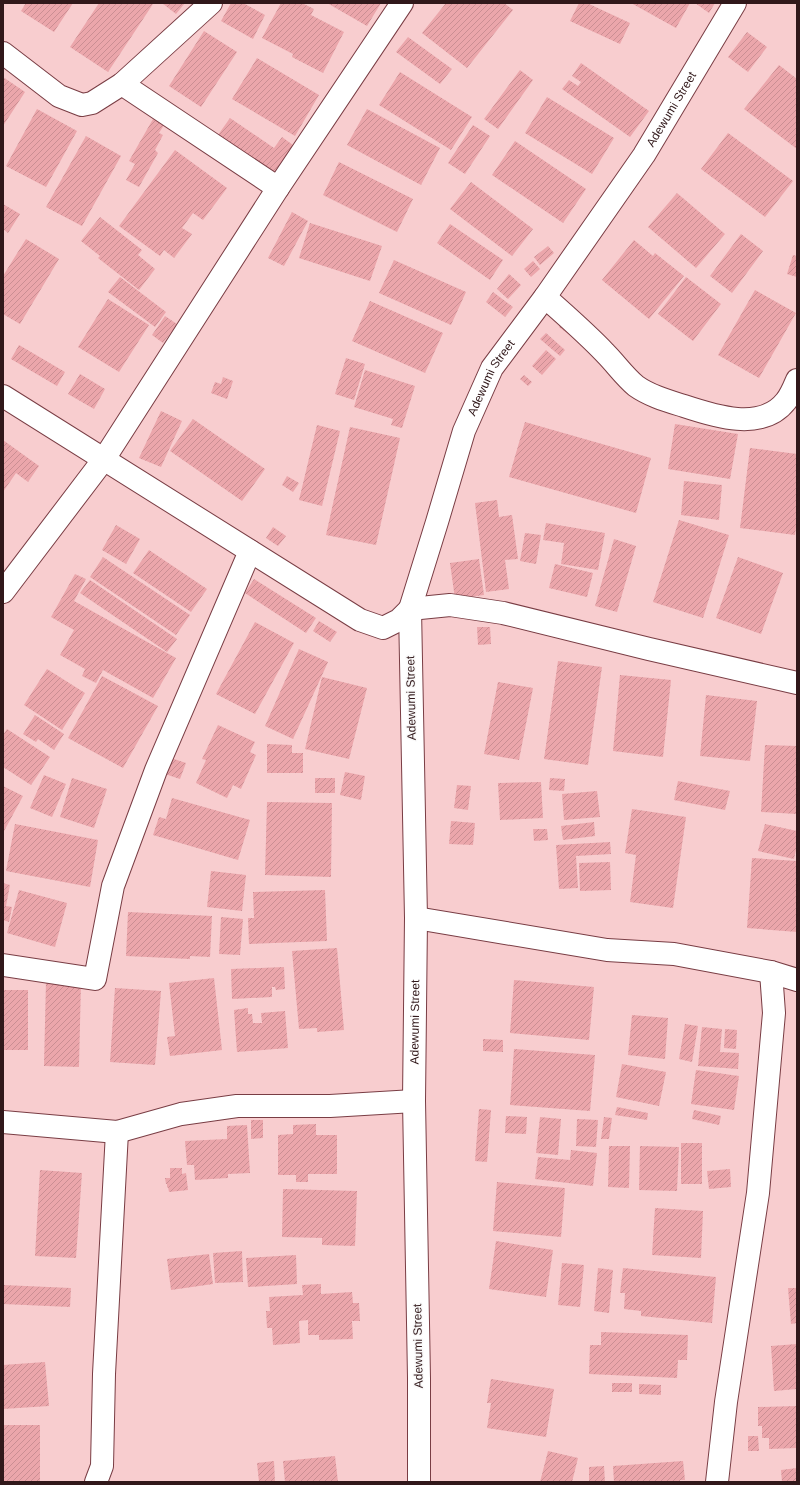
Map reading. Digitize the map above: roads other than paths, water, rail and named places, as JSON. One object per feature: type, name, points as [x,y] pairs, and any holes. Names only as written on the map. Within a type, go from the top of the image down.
[{"type":"street","points":[[3,53],[59,96],[82,105],[92,103],[122,84],[212,3]]},
{"type":"street","points":[[3,592],[104,459],[278,188],[402,3]]},
{"type":"street","name":"Adewumi Street","points":[[419,1482],[419,1378],[414,1101],[416,918],[410,609],[464,430],[492,368],[545,296],[644,154],[735,3]]},
{"type":"street","points":[[122,84],[278,188]]},
{"type":"street","points":[[545,296],[605,353],[637,386],[656,397],[700,412],[737,419],[753,420],[777,410],[786,402],[792,393],[797,380]]},
{"type":"street","points":[[3,396],[360,620],[383,628],[399,620],[410,609],[450,604],[503,613],[649,649],[797,683]]},
{"type":"street","points":[[3,965],[95,979],[113,886],[156,770],[250,551]]},
{"type":"street","points":[[416,918],[607,950],[674,954],[771,972],[797,980]]},
{"type":"street","points":[[717,1482],[726,1402],[758,1194],[774,1013],[771,972]]},
{"type":"street","points":[[3,1122],[117,1132],[181,1114],[237,1106],[330,1106],[414,1101]]},
{"type":"street","points":[[96,1482],[102,1466],[104,1374],[117,1132]]}]
